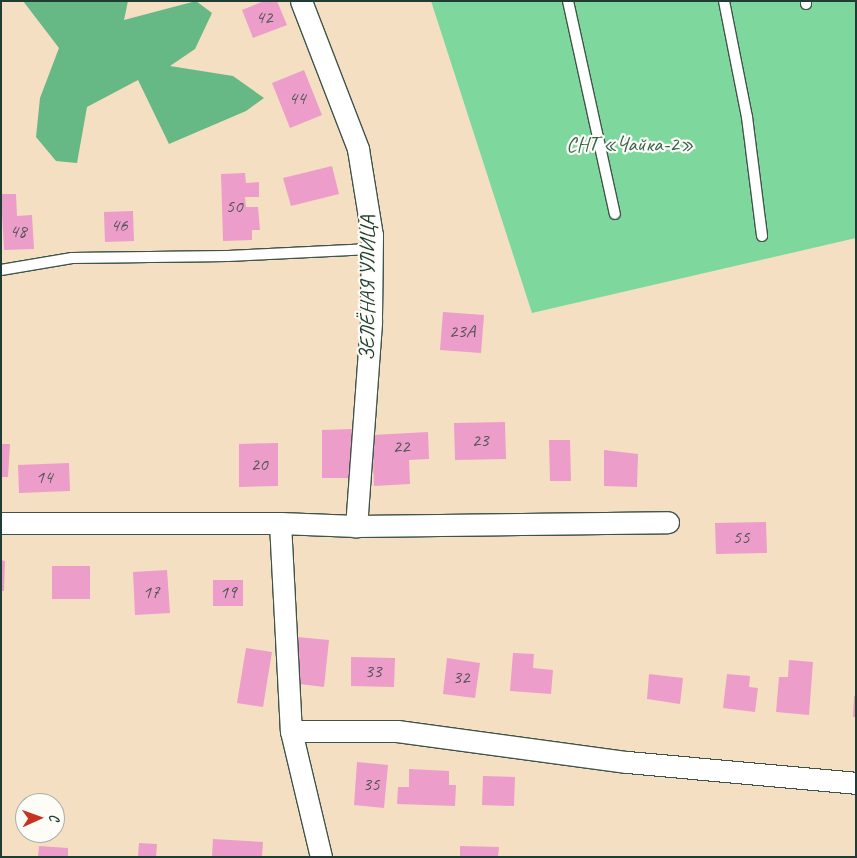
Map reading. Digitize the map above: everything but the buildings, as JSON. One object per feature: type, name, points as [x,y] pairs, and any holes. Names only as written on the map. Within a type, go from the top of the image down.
[{"type":"street","name":"ЗЕЛЁНАЯ УЛИЦА","points":[[301,1],[358,149],[371,249],[371,323],[356,526]]},
{"type":"street","points":[[1,523],[280,523],[356,526],[668,522]]},
{"type":"street","points":[[280,523],[291,732],[321,857]]},
{"type":"street","points":[[291,732],[397,731],[627,762],[856,783]]},
{"type":"lane","points":[[568,1],[615,214]]},
{"type":"lane","points":[[724,1],[747,117],[762,236]]},
{"type":"lane","points":[[1,270],[72,258],[228,256],[371,249]]},
{"type":"green space","points":[[23,1],[128,1],[124,20],[196,1],[212,13],[195,49],[170,66],[233,76],[264,98],[246,111],[169,144],[138,80],[87,107],[77,163],[56,161],[36,137],[40,98],[59,48]]},
{"type":"green space","name":"СНТ «Чайка-2»","points":[[431,1],[856,1],[856,238],[532,313]]}]
